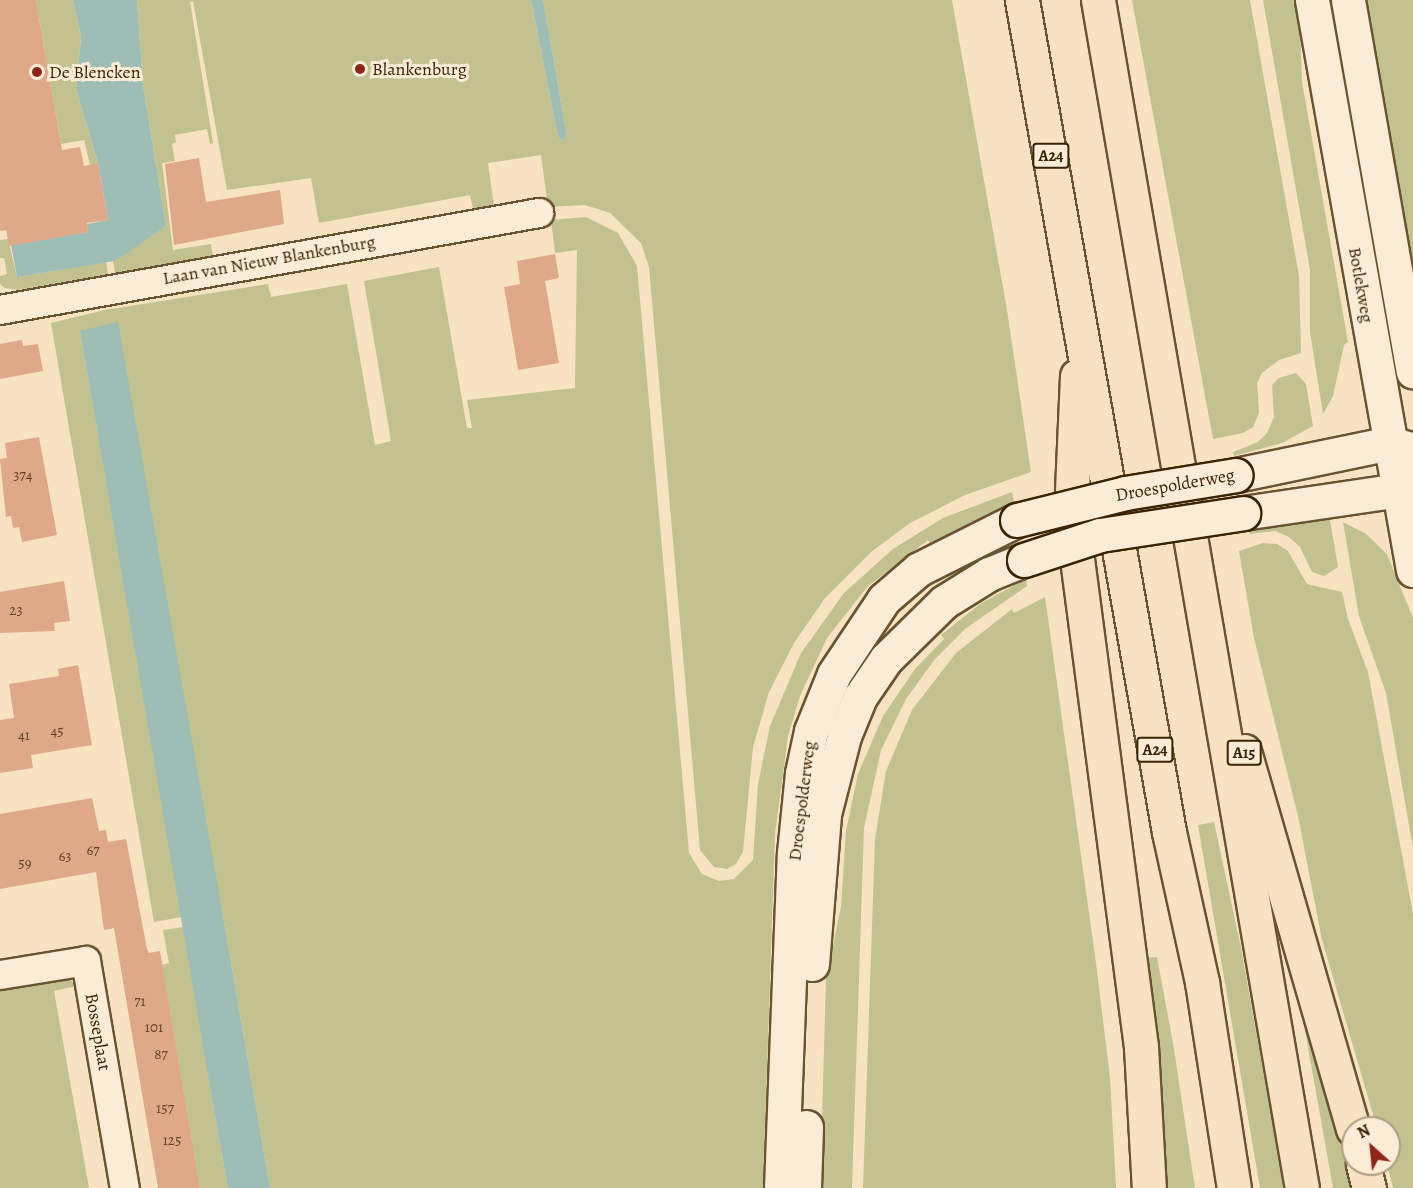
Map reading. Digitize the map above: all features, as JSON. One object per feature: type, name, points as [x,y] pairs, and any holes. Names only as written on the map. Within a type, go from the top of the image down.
[{"type":"highway","name":"A24","points":[[1022,0],[1079,312],[1169,832],[1202,982],[1234,1188]]},
{"type":"highway","points":[[1098,0],[1205,620],[1249,894],[1302,1188]]},
{"type":"highway","name":"A24","points":[[1079,312],[1071,513],[1140,1047],[1149,1188]]},
{"type":"highway","name":"A15","points":[[1205,620],[1349,1116]]},
{"type":"main road","name":"Botlekweg","points":[[1312,0],[1401,446],[1413,570]]},
{"type":"main road","name":"Botlekweg","points":[[1348,0],[1413,371]]},
{"type":"main road","name":"Droespolderweg","points":[[781,1188],[794,853],[802,773],[811,731],[834,674],[884,599],[919,569],[1017,520],[1125,493],[1401,446]]},
{"type":"main road","name":"Droespolderweg","points":[[804,1188],[812,941],[824,814],[844,736],[860,697],[914,627],[944,602],[981,579],[1024,560],[1100,535],[1243,513],[1406,482]]},
{"type":"street","name":"Laan van Nieuw Blankenburg","points":[[0,310],[539,213]]},
{"type":"street","name":"Bosseplaat","points":[[0,975],[86,961],[125,1188]]},
{"type":"green space","points":[[36,0],[73,0],[81,37],[76,89],[98,163],[90,165],[84,140],[61,144]]},
{"type":"green space","points":[[137,0],[531,0],[558,137],[562,140],[567,137],[543,0],[952,0],[1007,310],[1031,472],[965,495],[910,523],[871,552],[825,598],[794,643],[769,692],[753,747],[743,852],[736,864],[727,869],[714,867],[700,850],[649,267],[641,243],[610,213],[585,205],[548,207],[541,155],[488,163],[495,214],[475,217],[470,195],[319,223],[311,178],[227,190],[193,1],[190,2],[213,143],[210,144],[207,129],[175,135],[176,142],[172,144],[175,161],[162,163],[173,250],[211,244],[214,262],[155,273],[154,266],[115,273],[113,261],[166,226],[143,85]]},
{"type":"green space","points":[[1132,0],[1250,0],[1299,276],[1301,353],[1279,360],[1262,373],[1257,383],[1259,413],[1253,427],[1243,433],[1213,439]]},
{"type":"green space","points":[[1263,0],[1299,0],[1302,82],[1348,342],[1344,345],[1333,396],[1323,414],[1310,332],[1310,270]]},
{"type":"green space","points":[[1361,0],[1413,0],[1413,331]]},
{"type":"green space","points":[[586,217],[618,233],[637,266],[689,853],[702,874],[719,881],[734,879],[753,860],[758,784],[770,726],[801,653],[844,593],[893,549],[943,518],[1012,492],[1015,507],[932,547],[928,540],[868,586],[827,638],[800,696],[788,736],[775,834],[763,1188],[270,1188],[222,910],[80,331],[182,917],[154,922],[51,323],[105,310],[268,284],[271,297],[347,284],[375,445],[391,441],[364,281],[439,267],[467,428],[472,428],[467,400],[575,388],[577,250],[555,253],[551,220]]},
{"type":"green space","points":[[8,239],[17,277],[106,262],[108,274],[18,290],[5,288],[0,284],[0,276],[7,274],[4,258],[0,258],[0,240]]},
{"type":"green space","points":[[1296,373],[1306,384],[1313,426],[1282,443],[1234,456],[1233,452],[1258,442],[1267,433],[1274,417],[1272,385],[1279,378]]},
{"type":"green space","points":[[1318,519],[1330,520],[1338,567],[1324,576],[1312,572],[1300,547],[1289,537],[1275,531],[1250,534],[1249,530]]},
{"type":"green space","points":[[1343,522],[1366,534],[1387,554],[1413,618],[1413,848],[1386,693],[1359,616]]},
{"type":"green space","points":[[1263,543],[1277,544],[1288,551],[1307,584],[1342,592],[1348,619],[1368,672],[1413,914],[1413,1188],[1393,1188],[1390,1176],[1401,1176],[1401,1116],[1373,1116],[1322,940],[1298,816],[1254,638],[1239,551]]},
{"type":"green space","points":[[1026,579],[1027,586],[965,629],[935,659],[906,699],[881,750],[864,828],[852,1188],[820,1188],[826,979],[841,907],[846,831],[858,774],[883,716],[915,669],[944,639],[941,635],[980,604]]},
{"type":"green space","points":[[1045,597],[1110,1078],[1116,1188],[863,1188],[875,839],[886,771],[912,710],[956,653],[1012,609],[1014,613]]},
{"type":"green space","points":[[1214,822],[1241,948],[1284,1188],[1260,1188],[1198,825]]},
{"type":"green space","points":[[184,927],[228,1188],[200,1188],[162,965],[169,963],[163,930]]},
{"type":"green space","points":[[1157,957],[1173,1043],[1195,1188],[1166,1188],[1159,1077],[1144,958]]},
{"type":"green space","points":[[1293,963],[1341,1126],[1341,1176],[1355,1176],[1358,1188],[1333,1188]]},
{"type":"green space","points":[[69,978],[76,986],[54,991],[89,1188],[0,1188],[0,983]]},
{"type":"water","points":[[73,0],[137,0],[143,85],[166,226],[115,261],[17,277],[11,245],[88,232],[87,224],[108,220],[98,163],[76,89],[81,37]]},
{"type":"water","points":[[531,0],[543,0],[567,137],[562,140],[558,137]]},
{"type":"water","points":[[118,322],[270,1188],[228,1188],[218,1133],[80,331]]},
{"type":"building","name":"De Blencken","points":[[0,0],[36,0],[62,150],[80,147],[84,166],[98,163],[108,220],[87,223],[88,232],[9,246],[6,230],[0,231]]},
{"type":"building","points":[[199,158],[206,202],[280,190],[284,224],[174,245],[165,164]]},
{"type":"building","points":[[555,254],[559,278],[545,281],[559,363],[518,370],[504,287],[520,284],[517,261]]},
{"type":"building","points":[[22,340],[23,346],[38,344],[43,371],[0,379],[0,344]]},
{"type":"building","points":[[39,437],[57,535],[22,542],[19,527],[13,528],[11,516],[6,517],[0,459],[7,458],[5,443]]},
{"type":"building","points":[[64,581],[70,621],[54,623],[55,631],[0,633],[0,592]]},
{"type":"building","points":[[78,665],[92,745],[31,755],[33,768],[0,773],[0,720],[14,718],[9,684],[59,676],[58,669]]},
{"type":"building","points":[[92,798],[99,831],[106,830],[108,842],[126,839],[147,949],[149,953],[160,951],[200,1188],[158,1188],[114,928],[104,930],[96,872],[0,889],[0,814]]},
{"type":"place","name":"Blankenburg","points":[[360,69]]},
{"type":"place","name":"De Blencken","points":[[37,72]]}]
